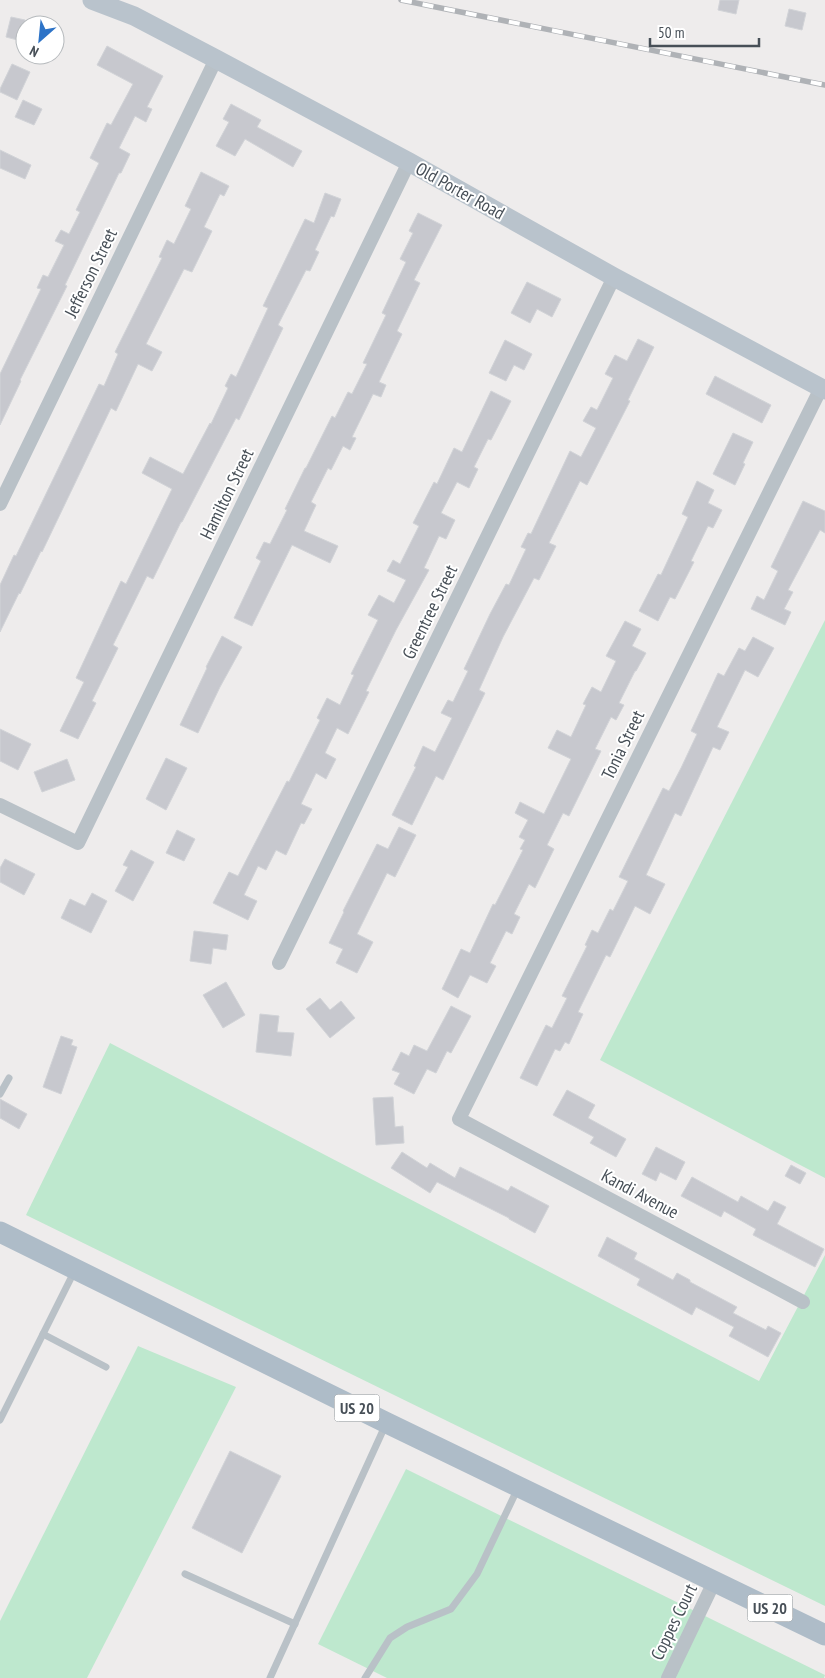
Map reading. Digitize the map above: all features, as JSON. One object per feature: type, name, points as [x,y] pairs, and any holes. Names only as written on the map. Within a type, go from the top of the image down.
[{"type":"main road","name":"US 20","points":[[0,1232],[386,1423],[825,1635]]},
{"type":"street","name":"Old Porter Road","points":[[92,0],[134,16],[216,59],[409,162],[614,277],[823,389]]},
{"type":"street","name":"Jefferson Street","points":[[0,504],[216,59]]},
{"type":"street","name":"Hamilton Street","points":[[0,805],[78,843],[409,162]]},
{"type":"street","name":"Greentree Street","points":[[279,963],[614,277]]},
{"type":"street","name":"Tonia Street","points":[[459,1119],[823,389]]},
{"type":"street","name":"Kandi Avenue","points":[[459,1119],[804,1302]]},
{"type":"street","name":"Coppes Court","points":[[668,1678],[714,1582]]},
{"type":"lane","points":[[0,1094],[9,1078]]},
{"type":"lane","points":[[0,1420],[76,1270]]},
{"type":"lane","points":[[43,1334],[106,1367]]},
{"type":"lane","points":[[270,1678],[386,1423]]},
{"type":"lane","points":[[366,1678],[390,1638],[407,1627],[450,1609],[477,1574],[519,1487]]},
{"type":"lane","points":[[186,1574],[295,1624]]},
{"type":"green space","points":[[825,620],[825,1178],[600,1060]]},
{"type":"green space","points":[[110,1043],[759,1381],[825,1255],[825,1606],[26,1215]]},
{"type":"green space","points":[[138,1346],[236,1387],[87,1678],[0,1678],[0,1621]]},
{"type":"green space","points":[[406,1469],[825,1675],[824,1678],[387,1678],[318,1644]]},
{"type":"building","points":[[720,0],[739,0],[736,14],[718,10]]},
{"type":"building","points":[[789,9],[806,13],[802,30],[785,26]]},
{"type":"building","points":[[11,17],[15,18],[15,39],[6,37]]},
{"type":"building","points":[[107,46],[163,76],[147,107],[152,109],[146,122],[135,116],[119,148],[130,154],[65,285],[67,286],[20,380],[0,425],[0,374],[41,289],[37,288],[43,275],[48,277],[64,245],[55,241],[61,230],[69,234],[80,212],[76,210],[99,163],[90,158],[107,123],[111,125],[133,84],[97,65]]},
{"type":"building","points":[[12,64],[30,72],[17,100],[0,92]]},
{"type":"building","points":[[23,100],[42,109],[34,125],[15,117]]},
{"type":"building","points":[[231,104],[261,120],[257,127],[302,151],[293,167],[245,139],[235,156],[216,146],[229,122],[223,119]]},
{"type":"building","points":[[0,150],[31,165],[25,179],[0,168]]},
{"type":"building","points":[[201,172],[229,186],[224,196],[220,194],[204,227],[212,231],[192,272],[184,269],[146,344],[162,352],[152,371],[138,364],[116,411],[111,408],[42,552],[0,632],[0,585],[14,555],[16,556],[99,384],[104,386],[118,354],[115,352],[162,258],[159,257],[167,240],[174,244],[191,209],[185,206]]},
{"type":"building","points":[[325,193],[341,199],[334,217],[331,216],[315,250],[319,252],[310,271],[306,270],[278,325],[283,328],[239,420],[236,418],[153,579],[147,576],[113,645],[118,648],[92,701],[96,703],[78,739],[60,731],[84,682],[76,678],[121,581],[126,584],[172,489],[142,473],[150,457],[183,474],[211,424],[228,388],[225,386],[231,374],[236,377],[268,308],[263,306],[305,219],[314,223]]},
{"type":"building","points":[[418,213],[442,225],[414,280],[420,283],[397,331],[402,334],[379,382],[386,385],[381,397],[373,394],[352,437],[356,438],[350,450],[343,446],[331,470],[328,468],[311,502],[316,505],[304,531],[338,546],[330,563],[292,545],[252,626],[234,618],[261,561],[256,558],[264,542],[270,544],[287,510],[285,509],[332,416],[335,418],[348,392],[352,394],[367,364],[363,363],[386,315],[382,313],[406,262],[400,259],[413,233],[409,231]]},
{"type":"building","points":[[527,282],[561,299],[552,317],[537,309],[530,323],[511,313]]},
{"type":"building","points":[[638,339],[654,347],[628,400],[630,401],[587,485],[580,481],[549,543],[556,546],[539,580],[534,578],[503,637],[479,690],[485,693],[443,780],[436,776],[412,825],[392,815],[416,767],[414,766],[423,746],[435,752],[452,718],[441,713],[448,700],[453,702],[468,671],[464,669],[490,614],[506,584],[509,585],[526,549],[521,547],[528,533],[531,534],[570,451],[581,457],[596,428],[583,421],[591,407],[597,410],[613,378],[605,374],[615,355],[627,361]]},
{"type":"building","points":[[505,340],[532,354],[524,370],[514,365],[506,381],[489,373]]},
{"type":"building","points":[[715,376],[771,405],[762,423],[706,394]]},
{"type":"building","points":[[491,391],[511,401],[491,440],[488,439],[474,467],[478,469],[469,488],[457,482],[441,513],[455,520],[446,539],[439,536],[424,568],[429,570],[396,630],[366,691],[369,692],[348,734],[337,728],[325,753],[336,759],[326,779],[316,773],[301,804],[312,809],[304,824],[301,823],[286,855],[276,850],[266,870],[258,866],[244,895],[257,901],[248,920],[213,903],[229,872],[238,876],[320,720],[317,718],[327,698],[340,705],[354,675],[351,674],[378,620],[368,615],[379,595],[394,603],[406,580],[387,571],[393,560],[400,564],[419,526],[413,523],[434,482],[437,484],[454,448],[462,452]]},
{"type":"building","points":[[733,433],[753,442],[735,485],[713,474]]},
{"type":"building","points":[[697,481],[714,490],[708,503],[722,510],[713,528],[708,526],[691,561],[694,562],[675,599],[670,597],[658,621],[639,611],[658,574],[661,575],[688,517],[682,514]]},
{"type":"building","points":[[803,501],[825,511],[825,533],[820,530],[788,590],[793,592],[784,609],[791,612],[785,625],[751,609],[757,596],[764,600],[778,571],[771,567]]},
{"type":"building","points":[[625,621],[641,629],[632,646],[646,653],[619,703],[624,705],[616,720],[611,717],[595,749],[601,751],[569,816],[563,813],[547,845],[554,849],[535,888],[529,884],[514,914],[520,917],[512,934],[506,931],[490,963],[496,966],[487,983],[470,975],[458,998],[442,989],[461,949],[470,953],[493,904],[495,905],[523,850],[520,849],[525,840],[519,837],[528,820],[515,813],[520,802],[544,814],[571,759],[548,748],[557,730],[571,737],[586,705],[583,704],[592,687],[601,692],[616,661],[606,656]]},
{"type":"building","points":[[222,636],[242,647],[198,733],[180,725]]},
{"type":"building","points":[[753,637],[774,648],[758,677],[745,670],[717,727],[729,732],[720,750],[713,747],[681,816],[675,813],[646,875],[665,884],[650,914],[635,906],[610,957],[606,955],[578,1012],[583,1014],[569,1044],[565,1042],[560,1051],[555,1049],[537,1086],[520,1078],[546,1025],[552,1028],[567,998],[562,996],[587,946],[585,945],[592,930],[598,933],[610,909],[613,911],[628,881],[619,877],[663,788],[669,791],[681,768],[697,734],[691,731],[718,673],[724,676],[739,648],[745,651]]},
{"type":"building","points":[[0,729],[31,744],[18,770],[0,761]]},
{"type":"building","points":[[166,758],[187,768],[166,810],[146,799]]},
{"type":"building","points":[[67,759],[75,780],[42,792],[34,772]]},
{"type":"building","points":[[399,827],[416,835],[395,877],[387,873],[357,934],[373,942],[357,973],[336,963],[343,949],[329,943],[377,844],[388,849]]},
{"type":"building","points":[[177,830],[195,839],[184,861],[166,853]]},
{"type":"building","points":[[131,850],[154,862],[133,901],[115,891],[128,867],[123,865]]},
{"type":"building","points":[[5,859],[35,874],[24,895],[0,882],[0,868]]},
{"type":"building","points":[[92,893],[107,901],[91,933],[61,918],[70,899],[85,906]]},
{"type":"building","points":[[194,931],[228,935],[226,950],[213,948],[211,964],[190,961]]},
{"type":"building","points":[[226,982],[245,1015],[223,1028],[203,995]]},
{"type":"building","points":[[320,998],[330,1010],[341,1001],[355,1018],[330,1038],[306,1009]]},
{"type":"building","points":[[451,1006],[471,1016],[451,1053],[447,1051],[436,1073],[427,1069],[414,1094],[394,1084],[400,1073],[392,1070],[401,1052],[409,1056],[414,1045],[427,1051]]},
{"type":"building","points":[[260,1014],[279,1016],[277,1032],[294,1033],[291,1056],[256,1052]]},
{"type":"building","points":[[61,1036],[73,1040],[71,1045],[77,1047],[61,1094],[43,1087]]},
{"type":"building","points":[[567,1090],[595,1105],[588,1118],[626,1139],[616,1157],[590,1143],[594,1137],[553,1115]]},
{"type":"building","points":[[393,1097],[395,1127],[403,1126],[404,1143],[376,1145],[373,1098]]},
{"type":"building","points":[[0,1099],[27,1114],[19,1129],[0,1118]]},
{"type":"building","points":[[656,1147],[685,1162],[676,1180],[660,1172],[656,1181],[642,1174]]},
{"type":"building","points":[[402,1152],[427,1168],[430,1163],[455,1178],[460,1167],[508,1191],[511,1186],[549,1206],[535,1233],[437,1182],[430,1193],[391,1168]]},
{"type":"building","points":[[791,1165],[806,1173],[800,1184],[785,1176]]},
{"type":"building","points":[[692,1177],[738,1202],[741,1196],[768,1211],[774,1201],[786,1207],[777,1224],[824,1249],[815,1267],[753,1235],[756,1229],[724,1211],[721,1217],[681,1196]]},
{"type":"building","points":[[607,1237],[637,1253],[634,1259],[673,1280],[677,1273],[737,1307],[733,1313],[766,1330],[768,1326],[781,1333],[768,1357],[729,1336],[734,1327],[696,1307],[692,1315],[637,1285],[640,1279],[598,1256]]},
{"type":"building","points":[[230,1451],[281,1476],[242,1553],[192,1528]]},
{"type":"railway","points":[[401,0],[825,85]]}]
